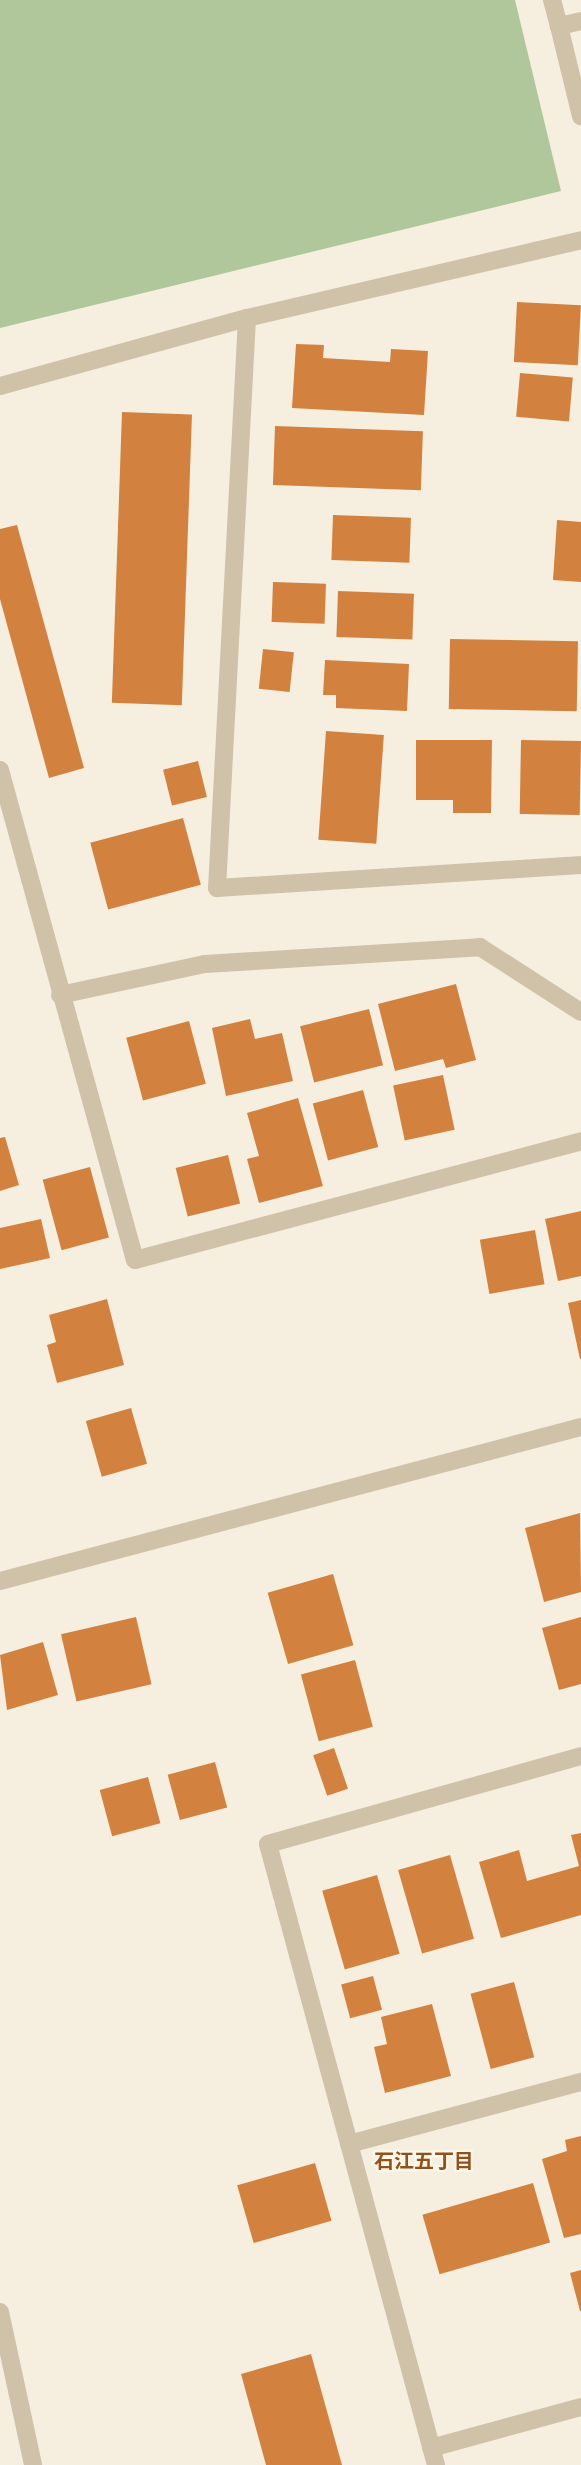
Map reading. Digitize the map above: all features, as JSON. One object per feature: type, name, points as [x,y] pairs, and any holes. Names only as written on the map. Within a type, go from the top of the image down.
[{"type":"street","points":[[552,0],[581,116]]},
{"type":"street","points":[[559,27],[581,21]]},
{"type":"street","points":[[0,386],[248,318],[581,240]]},
{"type":"street","points":[[248,318],[217,888],[581,865]]},
{"type":"street","points":[[0,770],[60,995],[135,1260],[581,1141]]},
{"type":"street","points":[[60,995],[205,964],[480,947],[581,1012]]},
{"type":"street","points":[[0,1581],[581,1427]]},
{"type":"street","points":[[581,1756],[268,1844],[433,2456],[581,2407]]},
{"type":"street","points":[[349,2144],[581,2082]]},
{"type":"street","points":[[0,2312],[33,2465]]},
{"type":"green space","points":[[0,0],[515,0],[561,191],[0,328]]},
{"type":"building","points":[[517,302],[581,305],[578,365],[514,362]]},
{"type":"building","points":[[296,344],[324,345],[323,358],[390,362],[391,349],[428,351],[424,415],[292,408]]},
{"type":"building","points":[[520,373],[573,378],[569,421],[516,417]]},
{"type":"building","points":[[122,412],[192,414],[182,705],[112,703]]},
{"type":"building","points":[[275,426],[423,431],[421,490],[273,485]]},
{"type":"building","points":[[333,515],[411,518],[409,563],[331,560]]},
{"type":"building","points":[[557,520],[581,522],[581,582],[553,580]]},
{"type":"building","points":[[17,525],[84,768],[49,778],[0,599],[0,529]]},
{"type":"building","points":[[273,582],[326,584],[325,624],[272,622]]},
{"type":"building","points":[[338,591],[414,594],[412,640],[336,637]]},
{"type":"building","points":[[450,639],[578,641],[577,711],[449,709]]},
{"type":"building","points":[[263,649],[294,652],[290,692],[259,689]]},
{"type":"building","points":[[325,660],[409,664],[407,711],[336,708],[336,695],[323,695]]},
{"type":"building","points":[[326,731],[384,735],[376,844],[318,840]]},
{"type":"building","points":[[416,740],[492,740],[491,813],[453,813],[453,800],[416,800]]},
{"type":"building","points":[[521,740],[581,741],[580,815],[520,814]]},
{"type":"building","points":[[198,761],[207,797],[172,806],[163,770]]},
{"type":"building","points":[[183,818],[201,885],[108,909],[90,843]]},
{"type":"building","points":[[456,984],[476,1060],[446,1068],[443,1059],[395,1071],[378,1004]]},
{"type":"building","points":[[369,1009],[383,1065],[314,1082],[300,1026]]},
{"type":"building","points":[[250,1019],[255,1039],[282,1033],[293,1081],[226,1096],[212,1028]]},
{"type":"building","points":[[189,1021],[206,1084],[143,1101],[126,1038]]},
{"type":"building","points":[[443,1075],[455,1130],[405,1140],[393,1086]]},
{"type":"building","points":[[363,1090],[378,1147],[328,1160],[313,1103]]},
{"type":"building","points":[[298,1098],[323,1186],[259,1203],[247,1159],[259,1156],[247,1113]]},
{"type":"building","points":[[5,1137],[19,1185],[0,1191],[0,1138]]},
{"type":"building","points":[[228,1155],[240,1204],[188,1217],[176,1168]]},
{"type":"building","points":[[90,1167],[109,1238],[62,1250],[43,1180]]},
{"type":"building","points":[[581,1211],[581,1276],[558,1281],[545,1219]]},
{"type":"building","points":[[41,1219],[50,1258],[0,1269],[0,1228]]},
{"type":"building","points":[[535,1230],[545,1284],[489,1294],[480,1240]]},
{"type":"building","points":[[107,1299],[124,1365],[57,1383],[47,1345],[56,1342],[49,1315]]},
{"type":"building","points":[[581,1300],[581,1359],[580,1359],[568,1303]]},
{"type":"building","points":[[131,1408],[147,1464],[102,1477],[86,1421]]},
{"type":"building","points":[[580,1513],[581,1592],[544,1602],[525,1528]]},
{"type":"building","points":[[333,1574],[353,1645],[288,1664],[268,1593]]},
{"type":"building","points":[[136,1617],[152,1684],[76,1702],[61,1634]]},
{"type":"building","points":[[581,1617],[581,1684],[559,1690],[542,1628]]},
{"type":"building","points":[[43,1642],[58,1695],[7,1710],[0,1655]]},
{"type":"building","points":[[355,1660],[373,1727],[319,1741],[301,1674]]},
{"type":"building","points":[[334,1748],[348,1789],[327,1796],[313,1755]]},
{"type":"building","points":[[215,1762],[227,1807],[180,1820],[168,1775]]},
{"type":"building","points":[[148,1777],[160,1823],[112,1836],[100,1790]]},
{"type":"building","points":[[581,1833],[581,1915],[501,1938],[479,1862],[519,1850],[527,1881],[579,1866],[571,1835]]},
{"type":"building","points":[[450,1855],[474,1939],[422,1954],[398,1870]]},
{"type":"building","points":[[377,1875],[400,1954],[345,1970],[322,1891]]},
{"type":"building","points":[[373,1976],[382,2010],[350,2018],[341,1985]]},
{"type":"building","points":[[514,1982],[534,2057],[491,2069],[471,1994]]},
{"type":"building","points":[[432,2004],[451,2076],[385,2093],[374,2047],[387,2044],[381,2017]]},
{"type":"building","points":[[581,2136],[581,2234],[564,2238],[542,2159],[567,2151],[565,2140]]},
{"type":"building","points":[[315,2163],[332,2221],[254,2243],[237,2185]]},
{"type":"building","points":[[533,2183],[550,2243],[440,2274],[422,2215]]},
{"type":"building","points":[[581,2270],[581,2311],[580,2311],[570,2273]]},
{"type":"building","points":[[311,2354],[342,2465],[266,2465],[241,2374]]},
{"type":"district","name":"石江五丁目","points":[[424,2161]]}]
